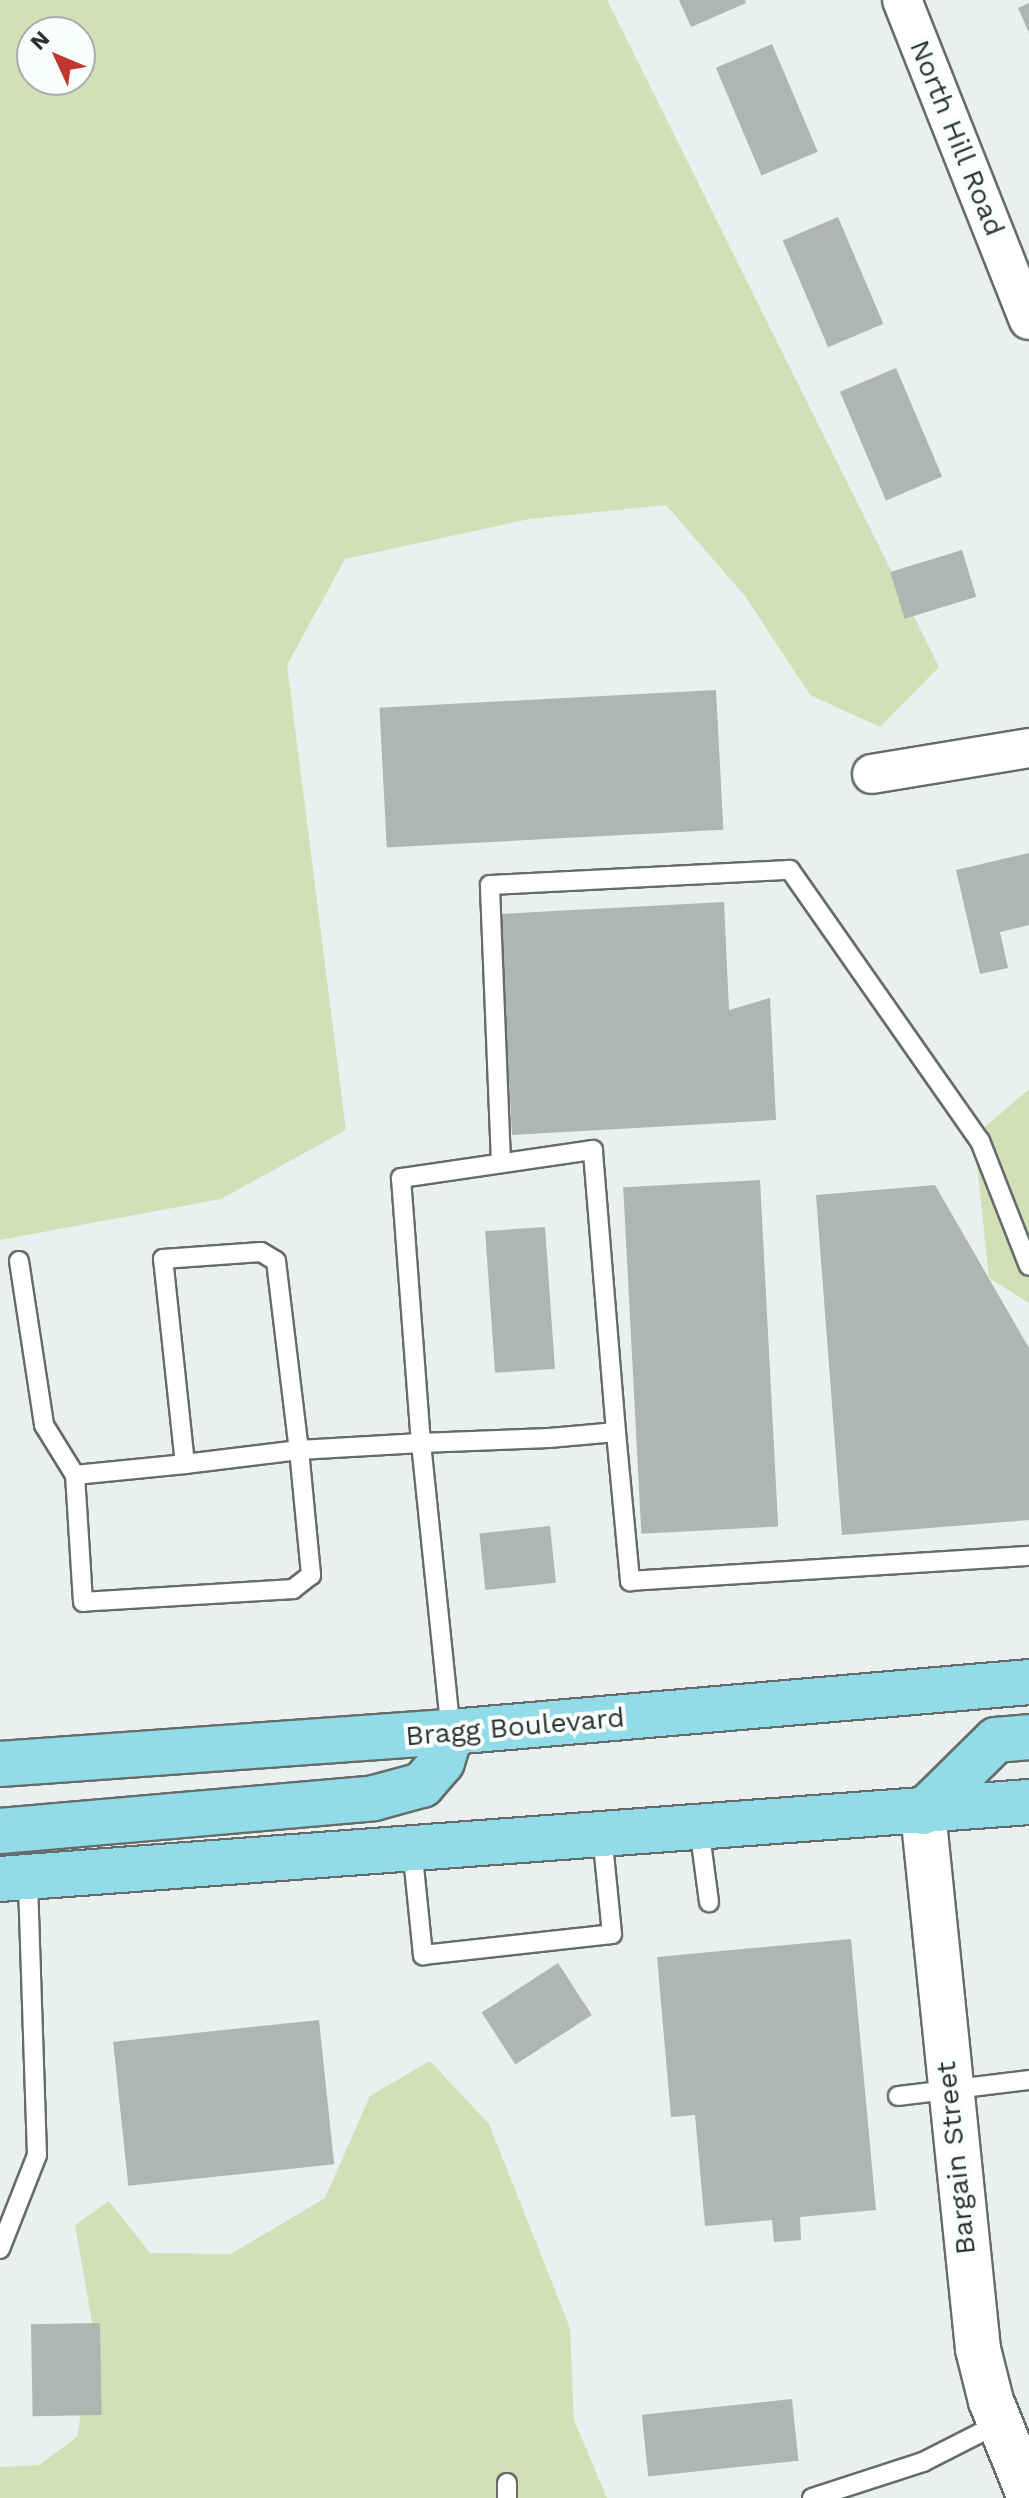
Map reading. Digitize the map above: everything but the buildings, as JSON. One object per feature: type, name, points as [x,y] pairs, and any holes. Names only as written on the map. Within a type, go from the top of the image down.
[{"type":"main road","name":"Bragg Boulevard","points":[[0,1764],[451,1732],[1029,1682]]},
{"type":"main road","points":[[0,1831],[374,1798],[422,1785],[442,1762],[451,1732]]},
{"type":"main road","points":[[923,1812],[996,1740],[1029,1737]]},
{"type":"main road","points":[[14,1878],[1029,1802]]},
{"type":"street","name":"North Hill Road","points":[[902,0],[1029,320]]},
{"type":"street","points":[[872,774],[1029,748]]},
{"type":"street","name":"Bargain Street","points":[[923,1812],[948,2091],[978,2349],[1000,2423],[1029,2495]]},
{"type":"lane","points":[[501,1162],[490,885],[790,870],[980,1141],[1029,1266]]},
{"type":"lane","points":[[451,1732],[421,1443],[401,1178],[593,1150],[630,1581],[1029,1556]]},
{"type":"lane","points":[[19,1261],[44,1425],[75,1475],[83,1602],[293,1589],[311,1575],[276,1261],[261,1252],[163,1259],[185,1464]]},
{"type":"lane","points":[[75,1475],[299,1450],[616,1432]]},
{"type":"lane","points":[[699,1827],[709,1902]]},
{"type":"lane","points":[[412,1847],[423,1955],[612,1934],[602,1834]]},
{"type":"lane","points":[[0,2249],[37,2155],[14,1878]]},
{"type":"lane","points":[[898,2096],[1029,2080]]},
{"type":"lane","points":[[812,2498],[923,2462],[1000,2423]]},
{"type":"green space","points":[[0,0],[607,0],[939,667],[880,727],[810,695],[745,596],[666,505],[529,519],[345,559],[287,665],[346,1130],[221,1199],[0,1240]]},
{"type":"green space","points":[[1029,1089],[1029,1303],[989,1278],[974,1136]]},
{"type":"green space","points":[[430,2061],[489,2124],[570,2328],[574,2420],[607,2498],[0,2498],[0,2467],[39,2465],[77,2437],[94,2334],[75,2225],[109,2201],[150,2253],[231,2254],[325,2198],[370,2096]]}]
